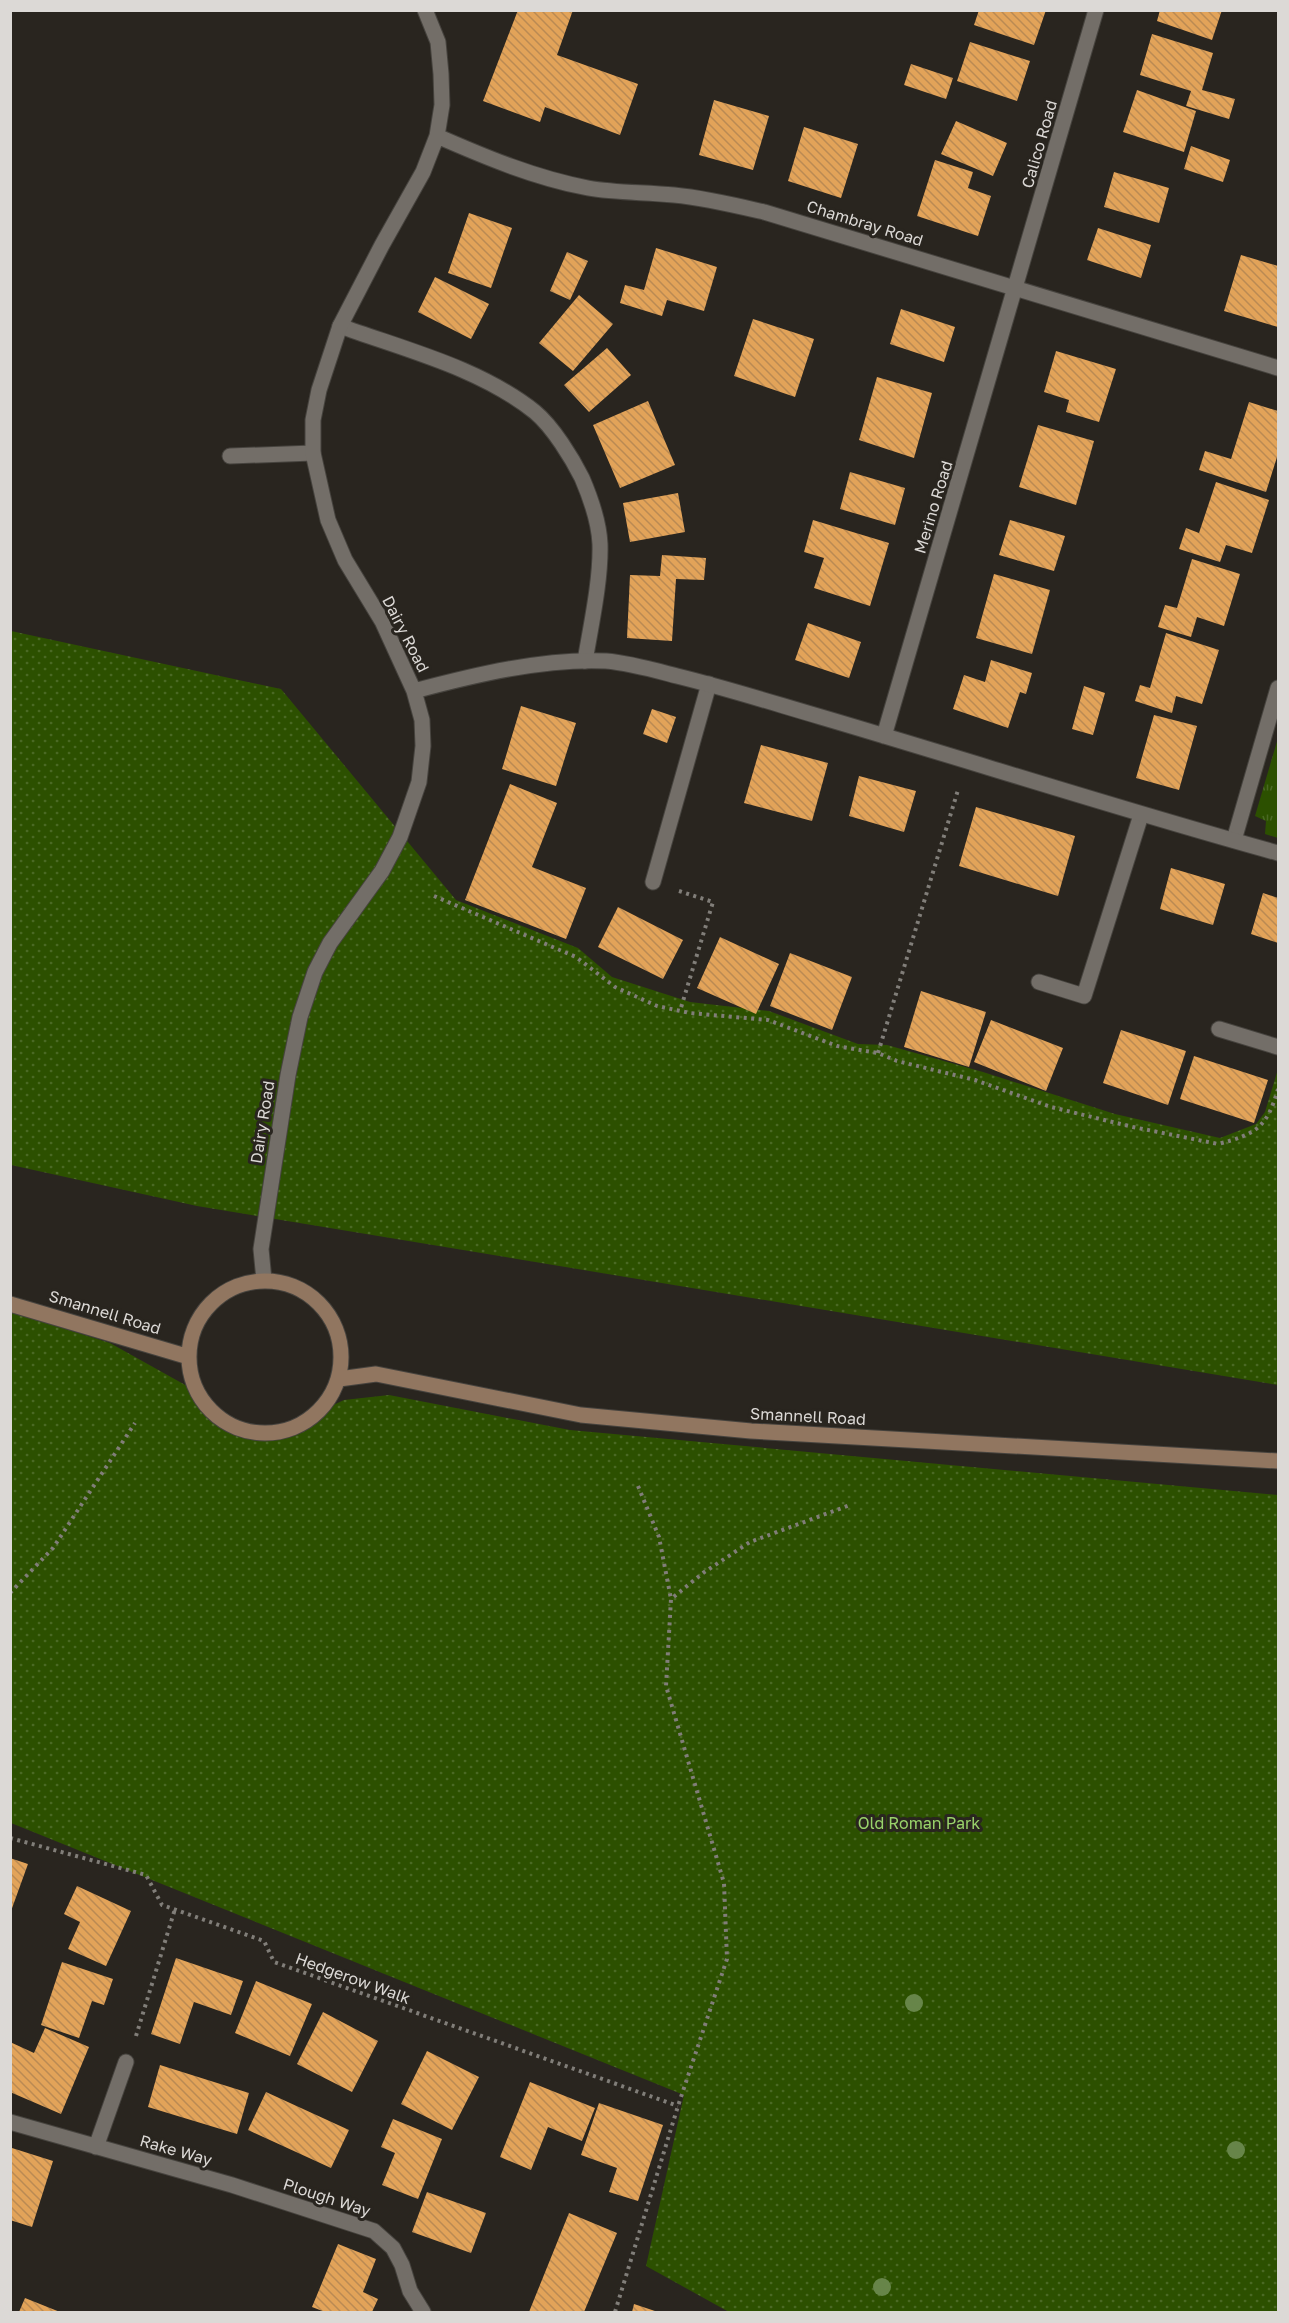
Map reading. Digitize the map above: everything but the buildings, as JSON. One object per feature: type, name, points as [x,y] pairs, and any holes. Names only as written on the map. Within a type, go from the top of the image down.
[{"type":"street","name":"Dairy Road","points":[[264,1280],[261,1249],[288,1075],[300,1017],[315,972],[330,943],[382,872],[400,837],[419,782],[423,746],[422,720],[414,691],[382,621],[345,560],[328,520],[313,453],[313,420],[319,390],[340,326],[423,172],[436,136],[442,105],[440,52],[425,10]]},
{"type":"street","name":"Calico Road","points":[[1017,288],[1096,10]]},
{"type":"street","name":"Chambray Road","points":[[436,136],[491,159],[587,188],[674,195],[722,202],[764,212],[1278,368]]},
{"type":"street","name":"Merino Road","points":[[884,736],[1017,288]]},
{"type":"street","points":[[340,326],[431,358],[486,381],[536,413],[571,455],[593,502],[600,543],[595,598],[585,661]]},
{"type":"street","points":[[230,456],[313,453]]},
{"type":"street","points":[[414,691],[455,680],[538,664],[609,661],[709,684],[967,760],[1141,815],[1278,853]]},
{"type":"street","points":[[653,882],[709,684]]},
{"type":"street","points":[[1234,840],[1278,688]]},
{"type":"street","points":[[1040,982],[1084,996],[1141,815]]},
{"type":"street","points":[[1219,1029],[1278,1047]]},
{"type":"street","points":[[264,1280],[291,1284],[314,1298],[332,1320],[340,1345],[339,1379],[330,1398],[308,1421],[283,1431],[254,1433],[228,1425],[207,1408],[189,1372],[189,1357],[189,1341],[199,1316],[212,1300],[235,1286],[264,1280]]},
{"type":"street","name":"Smannell Road","points":[[10,1304],[189,1357]]},
{"type":"street","name":"Smannell Road","points":[[339,1379],[376,1374],[581,1415],[751,1431],[1278,1461]]},
{"type":"street","points":[[96,2147],[126,2062]]},
{"type":"street","name":"Rake Way","points":[[10,2122],[245,2190]]},
{"type":"street","name":"Plough Way","points":[[245,2190],[374,2231],[393,2248],[402,2265],[410,2291],[423,2313]]},
{"type":"path","points":[[878,1053],[967,760]]},
{"type":"path","points":[[653,882],[713,902],[680,1011]]},
{"type":"path","points":[[435,897],[576,957],[615,987],[657,1006],[680,1011],[768,1020],[837,1046],[878,1053],[897,1061],[975,1080],[1051,1107],[1133,1127],[1218,1144],[1242,1136],[1262,1125],[1271,1112],[1278,1089]]},
{"type":"path","points":[[10,1593],[53,1548],[135,1423]]},
{"type":"path","points":[[615,2313],[678,2106],[727,1959],[724,1883],[666,1686],[671,1599],[659,1537],[638,1486]]},
{"type":"path","points":[[671,1599],[703,1573],[750,1542],[850,1505]]},
{"type":"path","name":"Hedgerow Walk","points":[[10,1838],[146,1875],[162,1905],[264,1941],[274,1962],[678,2106]]},
{"type":"path","points":[[134,2041],[175,1909]]},
{"type":"green space","points":[[11,631],[281,689],[456,900],[578,948],[612,977],[690,1002],[769,1011],[858,1044],[887,1045],[983,1072],[1115,1114],[1220,1138],[1256,1124],[1265,1112],[1278,1069],[1278,1385],[197,1206],[11,1165]]},
{"type":"green space","points":[[1278,738],[1278,838],[1265,834],[1266,821],[1255,816]]},
{"type":"green space","name":"Old Roman Park","points":[[11,1312],[110,1343],[196,1391],[219,1410],[248,1425],[282,1429],[344,1400],[389,1395],[570,1430],[1278,1495],[1278,2312],[729,2312],[646,2266],[684,2095],[11,1823]]}]
